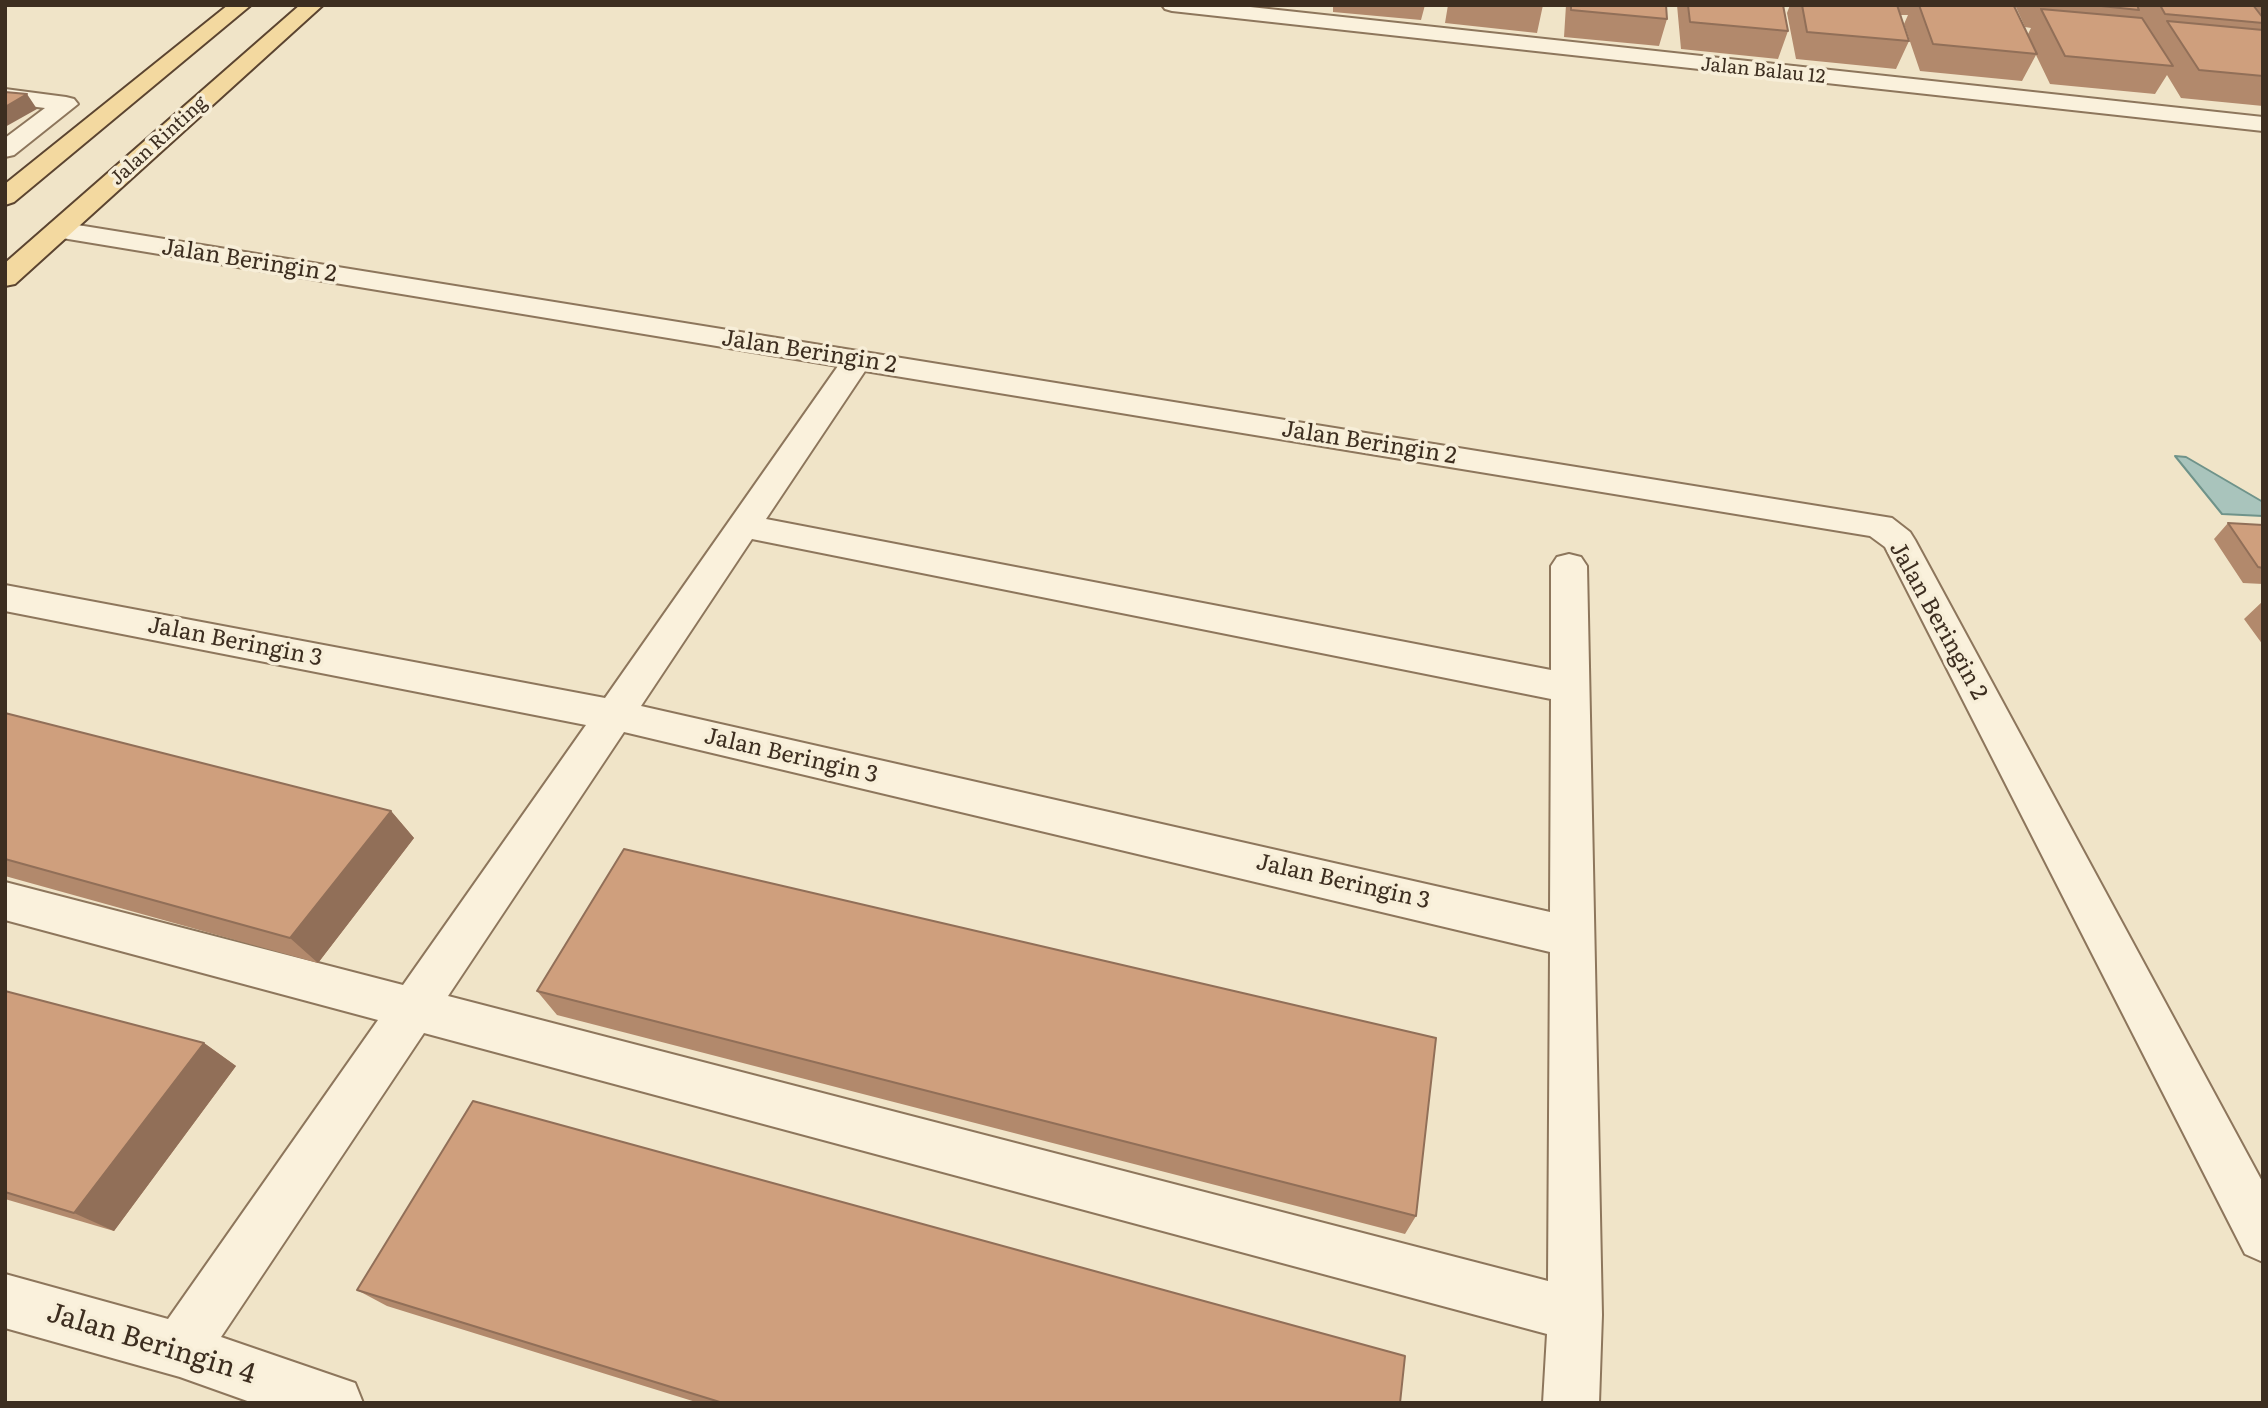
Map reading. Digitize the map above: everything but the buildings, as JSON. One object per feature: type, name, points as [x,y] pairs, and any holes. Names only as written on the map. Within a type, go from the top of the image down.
[{"type":"main road","points":[[7,194],[241,5]]},
{"type":"main road","name":"Jalan Rinting","points":[[5,278],[313,5]]},
{"type":"street","name":"Jalan Balau 12","points":[[1172,5],[1273,10],[1305,22],[2263,124]]},
{"type":"street","points":[[5,96],[66,104],[5,150]]},
{"type":"street","name":"Jalan Beringin 2","points":[[59,230],[1880,527],[1898,540],[2263,1236]]},
{"type":"street","points":[[180,1350],[858,360]]},
{"type":"street","points":[[744,526],[1570,688]]},
{"type":"street","points":[[1569,566],[1575,1315],[1571,1403]]},
{"type":"street","name":"Jalan Beringin 3","points":[[5,598],[615,715],[1571,937]]},
{"type":"street","points":[[5,901],[1575,1315]]},
{"type":"street","name":"Jalan Beringin 4","points":[[5,1301],[180,1350],[335,1403]]},
{"type":"water","points":[[2175,456],[2186,457],[2263,502],[2263,516],[2222,514]]}]
